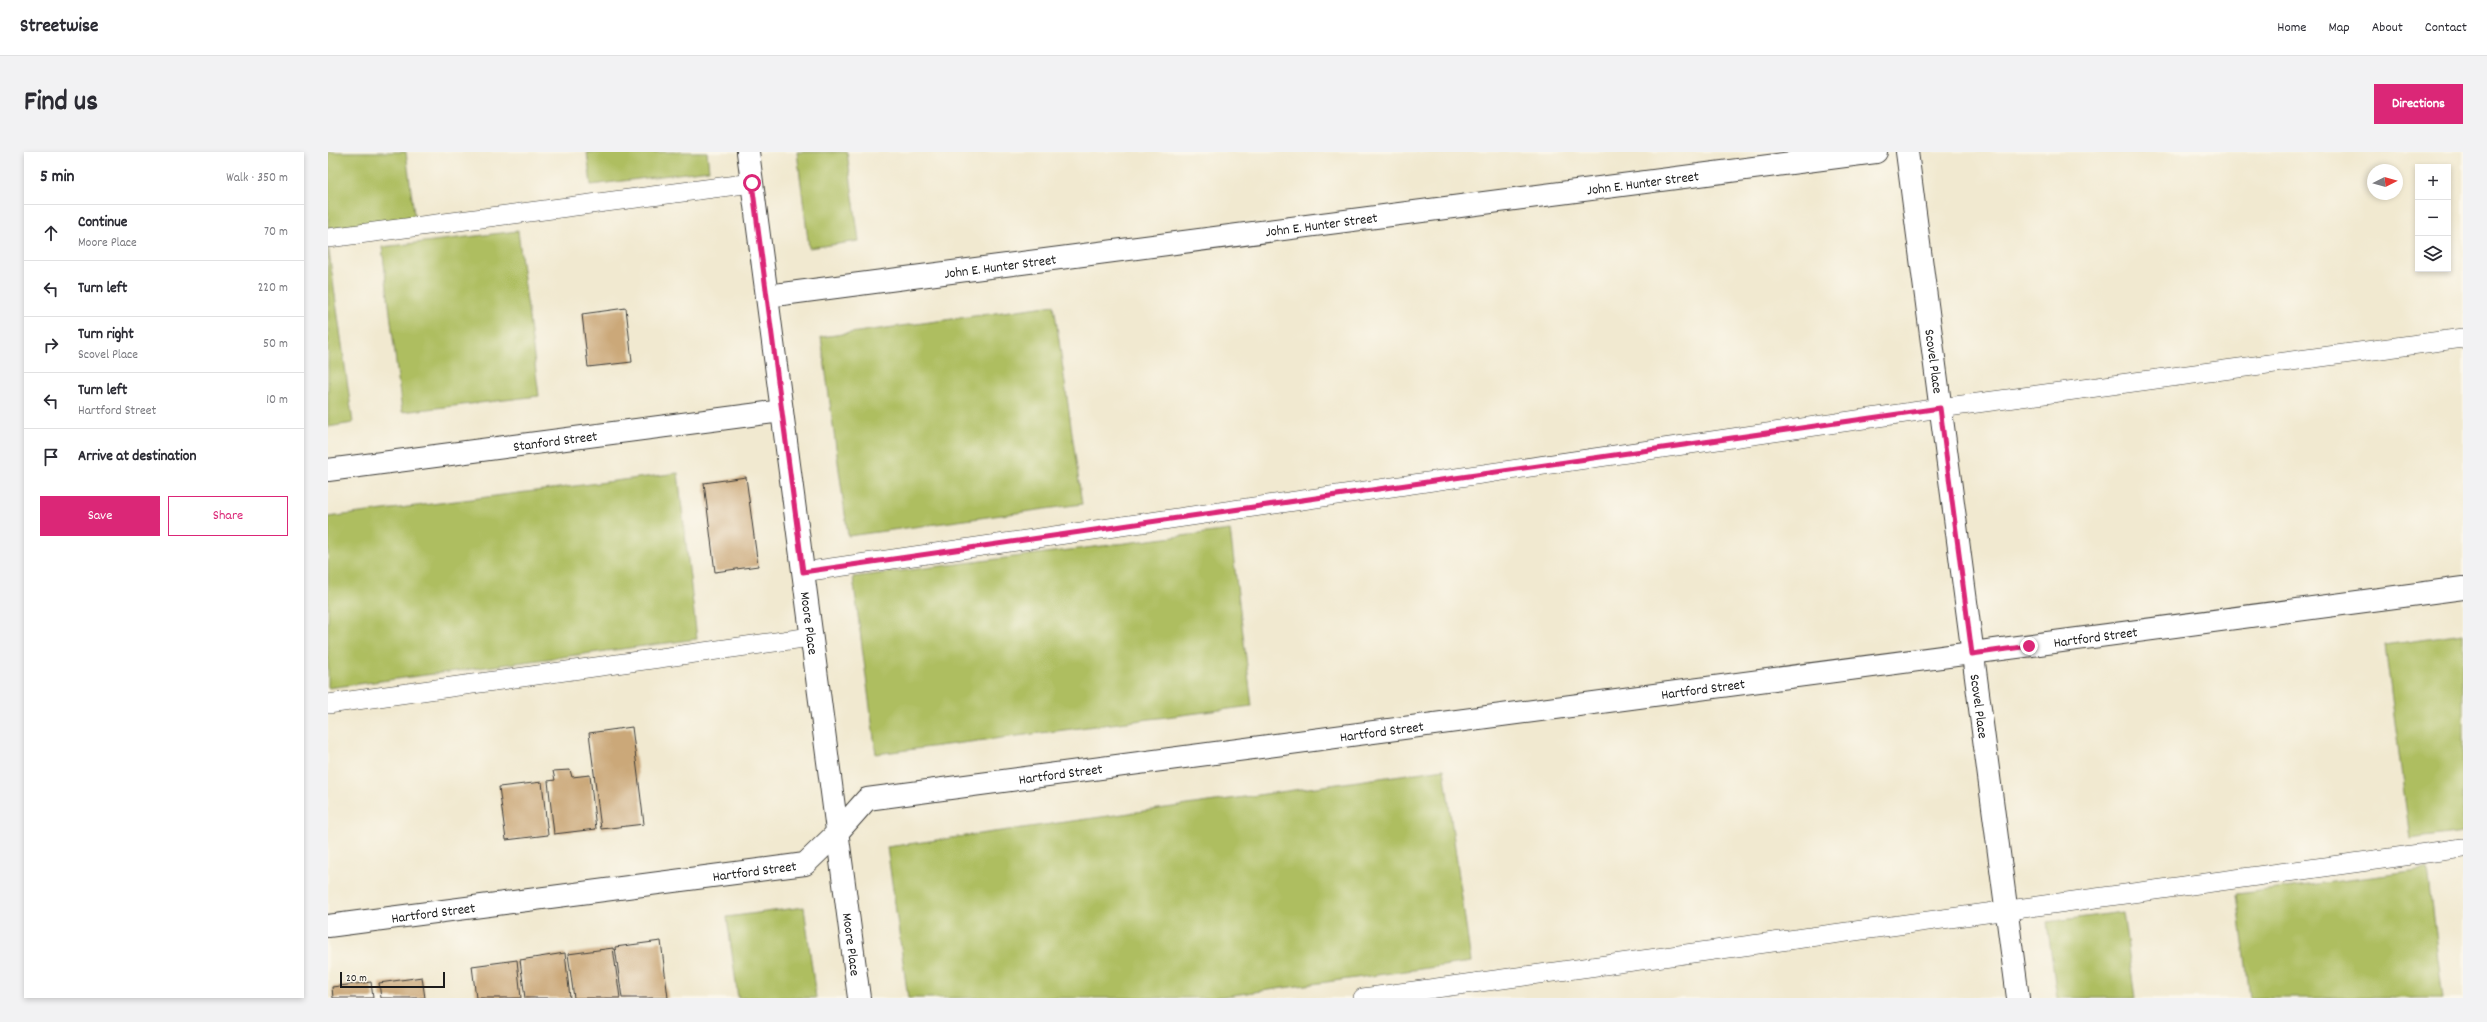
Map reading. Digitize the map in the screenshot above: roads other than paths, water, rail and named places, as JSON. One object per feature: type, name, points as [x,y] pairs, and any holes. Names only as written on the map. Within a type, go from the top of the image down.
[{"type":"street","name":"Moore Place","points":[[748,152],[859,998]]},
{"type":"street","name":"John E. Hunter Street","points":[[767,296],[1876,152]]},
{"type":"street","name":"Scovel Place","points":[[1907,152],[2018,998]]},
{"type":"street","name":"Stanford Street","points":[[328,470],[782,411]]},
{"type":"street","name":"Hartford Street","points":[[328,926],[805,864],[837,833],[867,799],[2463,588]]},
{"type":"lane","points":[[328,238],[752,183]]},
{"type":"lane","points":[[803,572],[1940,408],[2463,338]]},
{"type":"lane","points":[[328,704],[811,638]]},
{"type":"lane","points":[[1363,998],[2463,848]]}]
